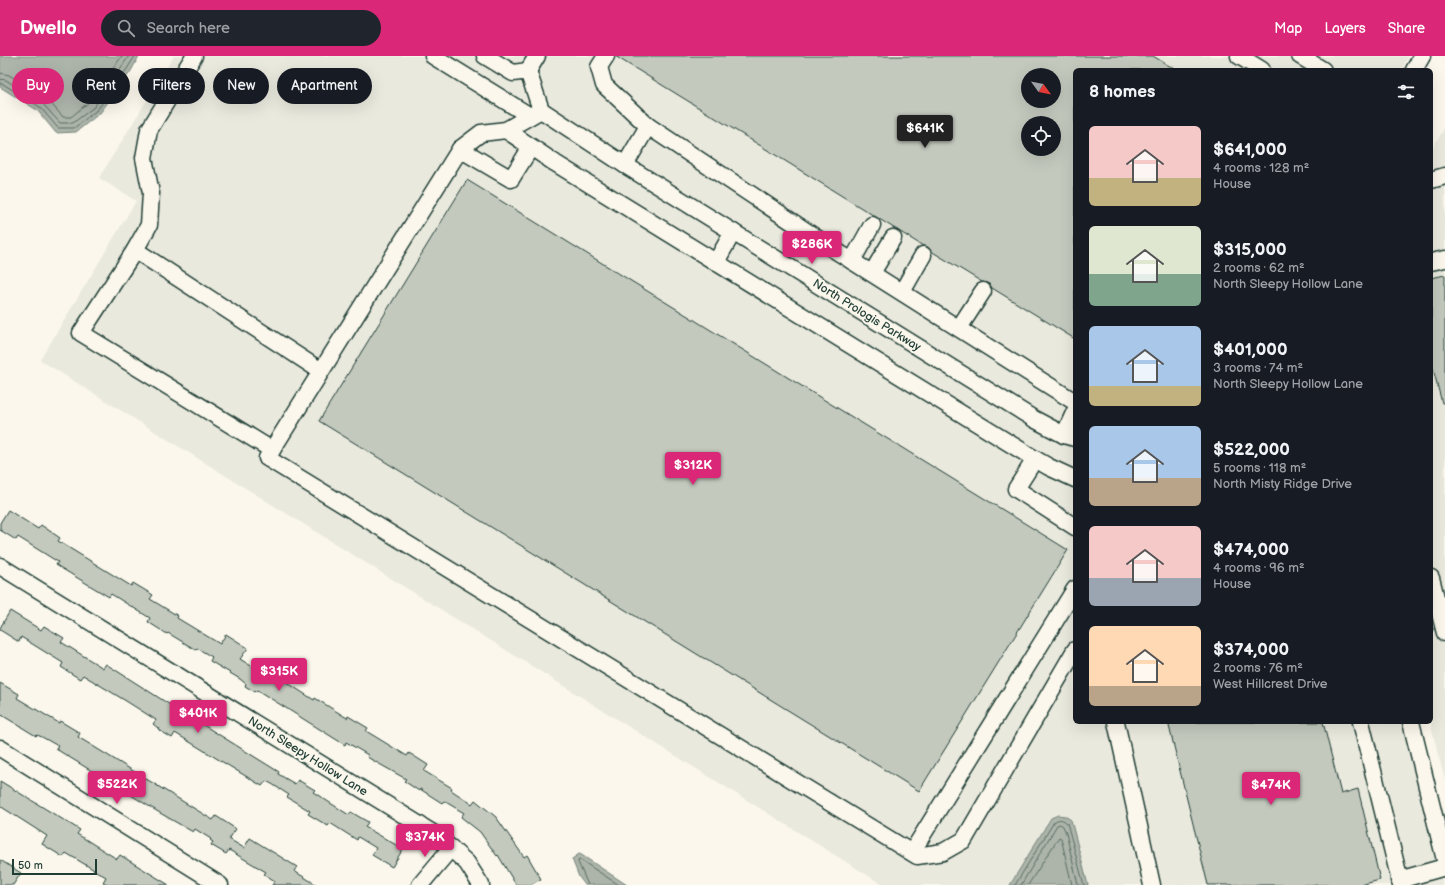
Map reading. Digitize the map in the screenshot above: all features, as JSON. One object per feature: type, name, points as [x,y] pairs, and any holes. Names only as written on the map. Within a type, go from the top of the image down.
[{"type":"street","points":[[194,56],[149,130],[144,158],[151,193],[149,225],[135,250],[81,333],[272,450]]},
{"type":"street","name":"North Prologis Parkway","points":[[433,56],[536,113],[625,165],[1034,419],[1069,436]]},
{"type":"street","points":[[486,56],[513,74],[528,71]]},
{"type":"street","points":[[537,56],[528,71],[536,113],[506,130],[481,133],[460,149],[267,458],[917,856],[943,852],[964,840],[1073,653]]},
{"type":"street","points":[[606,56],[599,67],[604,85],[648,126],[852,261],[1073,401]]},
{"type":"street","points":[[1239,56],[1259,68]]},
{"type":"street","points":[[1415,68],[1422,56]]},
{"type":"street","points":[[1302,60],[1319,68]]},
{"type":"street","points":[[625,165],[648,126]]},
{"type":"street","points":[[506,130],[555,163],[1035,459],[1073,479]]},
{"type":"street","points":[[460,149],[512,179],[531,147]]},
{"type":"street","points":[[1433,179],[1445,176]]},
{"type":"street","points":[[852,261],[872,225]]},
{"type":"street","points":[[716,262],[733,232]]},
{"type":"street","points":[[872,273],[893,238]]},
{"type":"street","points":[[135,250],[321,371]]},
{"type":"street","points":[[902,292],[923,255]]},
{"type":"street","points":[[1433,262],[1445,259]]},
{"type":"street","points":[[959,328],[983,291]]},
{"type":"street","points":[[1069,436],[1073,419]]},
{"type":"street","points":[[1035,459],[1016,489],[1073,526]]},
{"type":"street","name":"North Sleepy Hollow Lane","points":[[0,566],[436,835],[467,863],[481,885]]},
{"type":"street","points":[[1433,586],[1445,633]]},
{"type":"street","points":[[912,852],[1073,592]]},
{"type":"street","points":[[1116,724],[1152,885]]},
{"type":"street","points":[[1361,724],[1400,882],[1445,867]]},
{"type":"street","points":[[1411,724],[1445,860]]},
{"type":"street","points":[[0,748],[220,885]]},
{"type":"street","points":[[420,885],[451,848]]},
{"type":"shaded area","points":[[174,56],[1409,56],[1402,68],[1073,68],[1073,724],[1403,724],[1443,885],[883,885],[40,360],[136,201],[99,178],[144,104],[205,104],[205,68],[167,68]]},
{"type":"shaded area","points":[[1445,127],[1445,781],[1431,724],[1433,724],[1433,148]]},
{"type":"water","points":[[0,56],[139,56],[130,72],[130,68],[72,68],[72,104],[107,104],[100,113],[76,132],[56,133],[37,110],[27,104],[64,104],[64,68],[12,68],[12,94],[0,87]]},
{"type":"water","points":[[1058,815],[1065,816],[1071,820],[1088,885],[1010,885],[1051,818]]},
{"type":"water","points":[[579,854],[627,885],[585,885],[579,877],[572,859]]},
{"type":"building","points":[[615,56],[1153,56],[1173,68],[1073,68],[1073,338],[992,288],[988,283],[982,282],[931,251],[928,247],[923,246]]},
{"type":"building","points":[[467,180],[1068,550],[919,791],[319,421]]},
{"type":"building","points":[[1445,275],[1445,403],[1442,403],[1433,369],[1433,278]]},
{"type":"building","points":[[8,510],[38,529],[41,525],[60,538],[58,541],[131,586],[133,583],[153,595],[150,599],[178,616],[177,618],[220,644],[226,634],[248,648],[240,659],[280,684],[283,680],[314,700],[315,698],[347,718],[348,716],[368,728],[366,731],[407,756],[409,753],[428,765],[424,771],[452,788],[451,790],[472,804],[475,800],[496,817],[524,857],[527,855],[541,879],[530,885],[516,885],[498,855],[497,856],[480,832],[461,817],[464,813],[444,801],[442,803],[420,789],[419,791],[404,781],[406,779],[367,757],[368,755],[346,742],[345,745],[257,690],[255,692],[245,686],[246,684],[240,679],[210,661],[212,657],[197,648],[196,650],[168,633],[167,634],[148,622],[150,618],[111,594],[109,597],[56,565],[58,562],[18,537],[16,540],[0,530],[0,523]]},
{"type":"building","points":[[10,611],[41,630],[44,626],[64,638],[61,642],[103,668],[106,664],[279,772],[278,774],[295,784],[298,780],[315,790],[313,792],[349,815],[351,812],[368,822],[365,827],[403,849],[392,867],[372,855],[376,848],[358,837],[357,840],[330,823],[328,826],[308,814],[310,811],[287,797],[289,795],[272,784],[266,781],[262,786],[175,733],[172,738],[159,730],[153,724],[156,720],[126,701],[83,675],[80,679],[61,667],[63,663],[21,637],[19,642],[0,630]]},
{"type":"building","points":[[0,683],[19,694],[17,698],[59,723],[60,721],[80,733],[78,737],[213,820],[216,816],[236,829],[229,839],[244,848],[250,838],[297,867],[294,871],[317,885],[272,885],[275,881],[264,874],[266,872],[229,850],[226,854],[211,845],[213,842],[210,840],[211,839],[195,829],[193,832],[160,813],[56,749],[58,746],[42,737],[36,736],[0,714]]},
{"type":"building","points":[[1168,724],[1324,724],[1341,794],[1358,789],[1380,880],[1364,885],[1208,885]]},
{"type":"building","points":[[0,781],[80,830],[77,834],[117,859],[120,855],[169,885],[109,885],[103,882],[106,877],[66,853],[63,857],[42,844],[47,836],[0,806]]},
{"type":"building","points":[[0,860],[21,873],[13,885],[0,885]]}]
